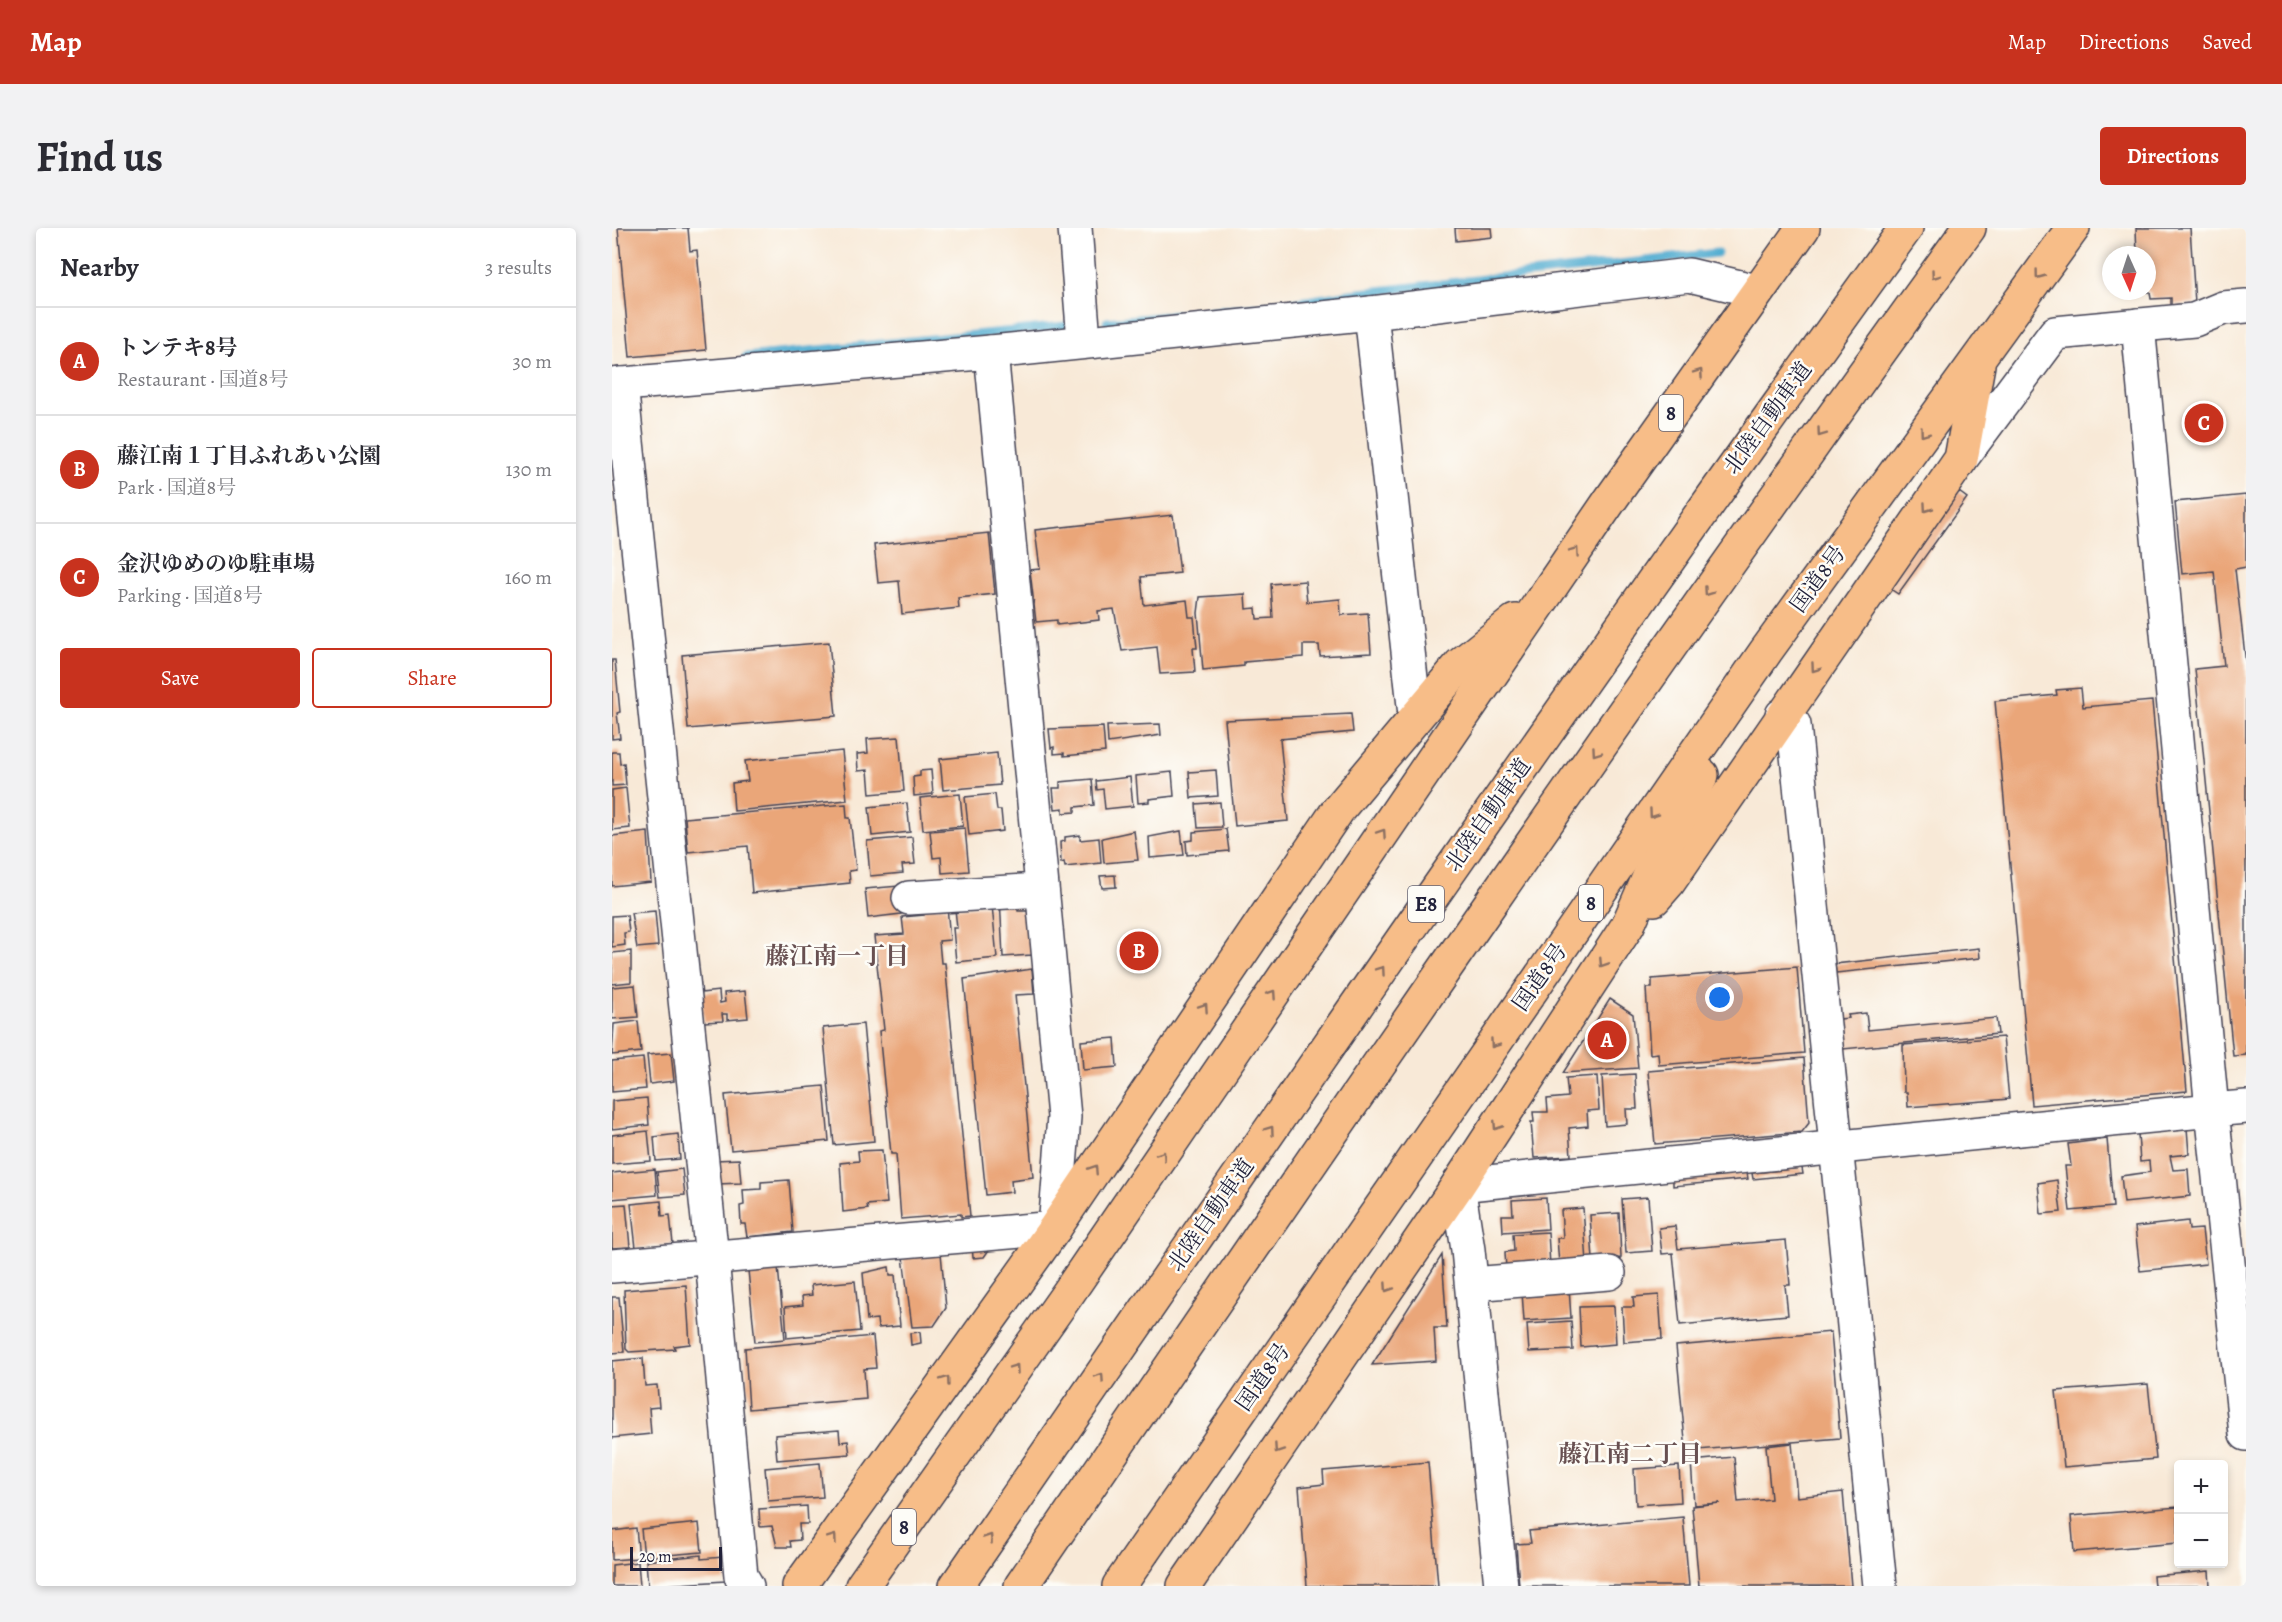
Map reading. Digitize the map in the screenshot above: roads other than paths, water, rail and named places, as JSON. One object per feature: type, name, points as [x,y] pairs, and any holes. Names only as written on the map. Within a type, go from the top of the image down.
[{"type":"highway","name":"8","points":[[862,1586],[1089,1262],[1542,599],[1803,228]]},
{"type":"highway","name":"北陸自動車道","points":[[956,1586],[1484,820],[1722,481],[1906,228]]},
{"type":"highway","name":"E8","points":[[1021,1586],[1510,874],[1762,514],[1970,228]]},
{"type":"highway","name":"国道8号","points":[[1119,1586],[1766,651],[2073,228]]},
{"type":"highway","points":[[1628,926],[1668,884],[1960,459],[1980,357]]},
{"type":"highway","points":[[799,1586],[1055,1228],[1338,810],[1415,715],[1460,665],[1542,599]]},
{"type":"highway","points":[[1184,1586],[1458,1185],[1628,926],[1653,868],[1766,651]]},
{"type":"street","points":[[1075,228],[1083,340]]},
{"type":"street","points":[[747,1586],[741,1576],[712,1258],[616,385],[990,352],[1083,340],[1371,313],[1689,275],[1757,291]]},
{"type":"street","points":[[1960,459],[2055,333],[2194,320],[2223,308],[2246,306]]},
{"type":"street","points":[[1371,313],[1415,715]]},
{"type":"street","points":[[2138,325],[2212,1110],[2246,1434]]},
{"type":"street","points":[[612,1266],[1055,1228],[1064,1117],[1040,890],[1028,733],[990,352]]},
{"type":"street","points":[[1782,716],[1794,724],[1880,1586]]},
{"type":"street","points":[[909,898],[1040,890]]},
{"type":"street","points":[[1501,1586],[1472,1284],[1458,1185],[2246,1107]]},
{"type":"street","points":[[1472,1284],[1609,1273]]},
{"type":"waterway","points":[[1107,322],[1275,306],[1351,294],[1717,253]]},
{"type":"waterway","points":[[746,357],[1065,326]]},
{"type":"place","name":"金沢ゆめのゆ駐車場","points":[[2204,423]]},
{"type":"place","name":"藤江南１丁目ふれあい公園","points":[[1139,951]]},
{"type":"place","name":"トンテキ8号","points":[[1607,1040]]},
{"type":"district","name":"藤江南一丁目","points":[[837,956]]},
{"type":"district","name":"藤江南二丁目","points":[[1630,1454]]}]
